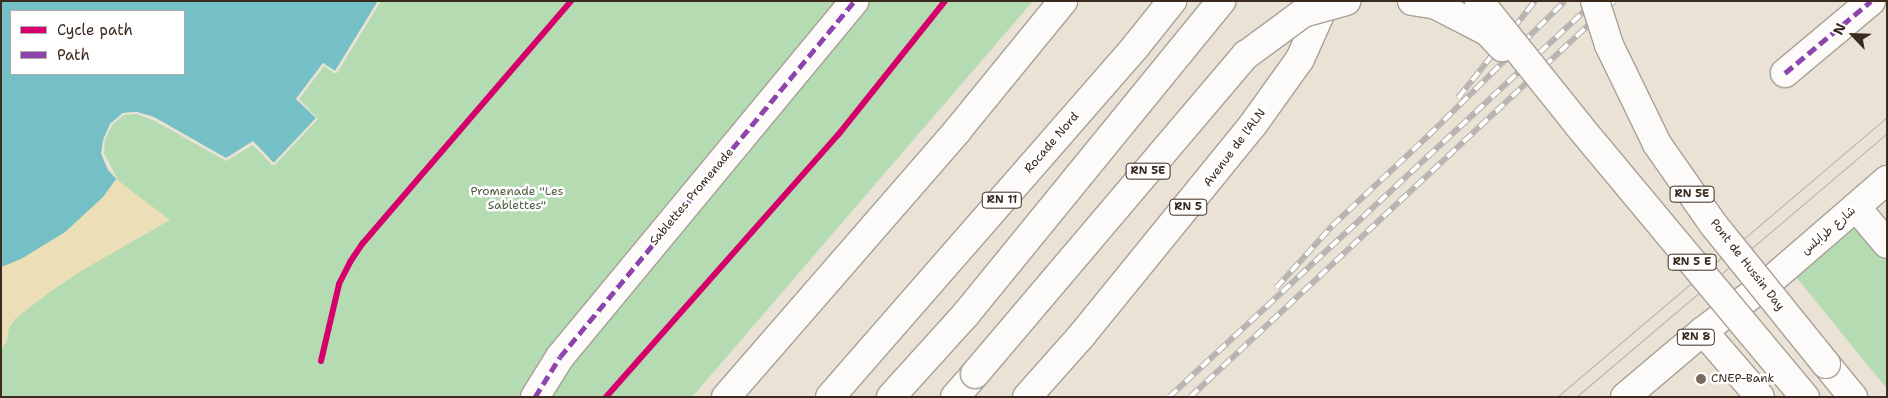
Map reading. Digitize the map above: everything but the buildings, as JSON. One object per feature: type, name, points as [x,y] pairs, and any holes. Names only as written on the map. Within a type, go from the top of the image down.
[{"type":"main road","name":"Sablettes Promenade","points":[[535,397],[560,357],[854,1]]},
{"type":"main road","points":[[726,397],[956,131],[1062,1]]},
{"type":"main road","name":"Rocade Nord","points":[[830,397],[1136,46],[1172,1]]},
{"type":"main road","points":[[890,397],[966,314],[1221,1]]},
{"type":"main road","name":"Avenue de l'ALN","points":[[1027,397],[1082,335],[1252,126],[1300,59],[1326,1]]},
{"type":"main road","name":"RN 5E","points":[[955,397],[1246,55],[1303,12],[1346,1]]},
{"type":"main road","points":[[1412,1],[1436,4],[1488,32],[1579,126]]},
{"type":"main road","points":[[1479,1],[1579,126]]},
{"type":"main road","name":"Pont de Hussin Day","points":[[1595,1],[1609,45],[1657,144],[1714,224],[1853,397]]},
{"type":"main road","points":[[1786,73],[1871,1]]},
{"type":"main road","name":"RN 5 E","points":[[1579,126],[1805,397]]},
{"type":"main road","name":"شارع طرابلس","points":[[1704,331],[1770,281],[1887,180]]},
{"type":"main road","points":[[1856,207],[1887,244]]},
{"type":"main road","points":[[1704,331],[1760,397]]},
{"type":"main road","name":"RN 8","points":[[1625,397],[1704,331]]},
{"type":"green space","name":"Promenade \"Les Sablettes\"","points":[[378,1],[1033,1],[692,397],[1,397],[1,267],[21,259],[65,232],[101,153],[110,124],[123,113],[296,99],[323,63],[335,71]]},
{"type":"green space","points":[[1854,227],[1864,234],[1887,261],[1887,389],[1792,272],[1841,231]]},
{"type":"sand","points":[[116,179],[170,220],[81,271],[47,294],[15,319],[9,328],[7,341],[1,350],[1,267],[21,259],[65,232],[103,197]]},
{"type":"water","points":[[1,1],[378,1],[335,71],[323,63],[296,99],[316,118],[273,163],[253,142],[227,159],[154,117],[137,112],[123,113],[110,124],[101,154],[108,170],[116,179],[103,197],[65,232],[21,259],[1,267]]},
{"type":"pier","points":[[378,1],[381,1],[337,73],[324,66],[299,99],[318,119],[275,165],[272,165],[253,145],[226,161],[153,120],[136,114],[124,115],[112,125],[105,140],[104,153],[118,180],[108,170],[101,153],[103,140],[110,124],[123,113],[137,112],[154,117],[226,158],[253,141],[274,163],[316,118],[296,99],[323,63],[335,71]]},
{"type":"tram line","points":[[1557,397],[1887,117]]},
{"type":"tram line","points":[[1576,397],[1887,133]]},
{"type":"railway","points":[[1458,98],[1535,1]]},
{"type":"railway","points":[[1276,288],[1332,226],[1428,136],[1565,1]]},
{"type":"railway","points":[[1169,397],[1595,1]]},
{"type":"railway","points":[[1190,397],[1614,1]]},
{"type":"marked path","points":[[535,397],[560,357],[854,1]]},
{"type":"marked path","points":[[1785,73],[1871,1]]},
{"type":"cycle path","points":[[321,361],[339,284],[350,262],[363,243],[571,1]]},
{"type":"cycle path","points":[[606,397],[838,135],[945,1]]},
{"type":"place","name":"CNEP-Bank","points":[[1701,379]]}]
